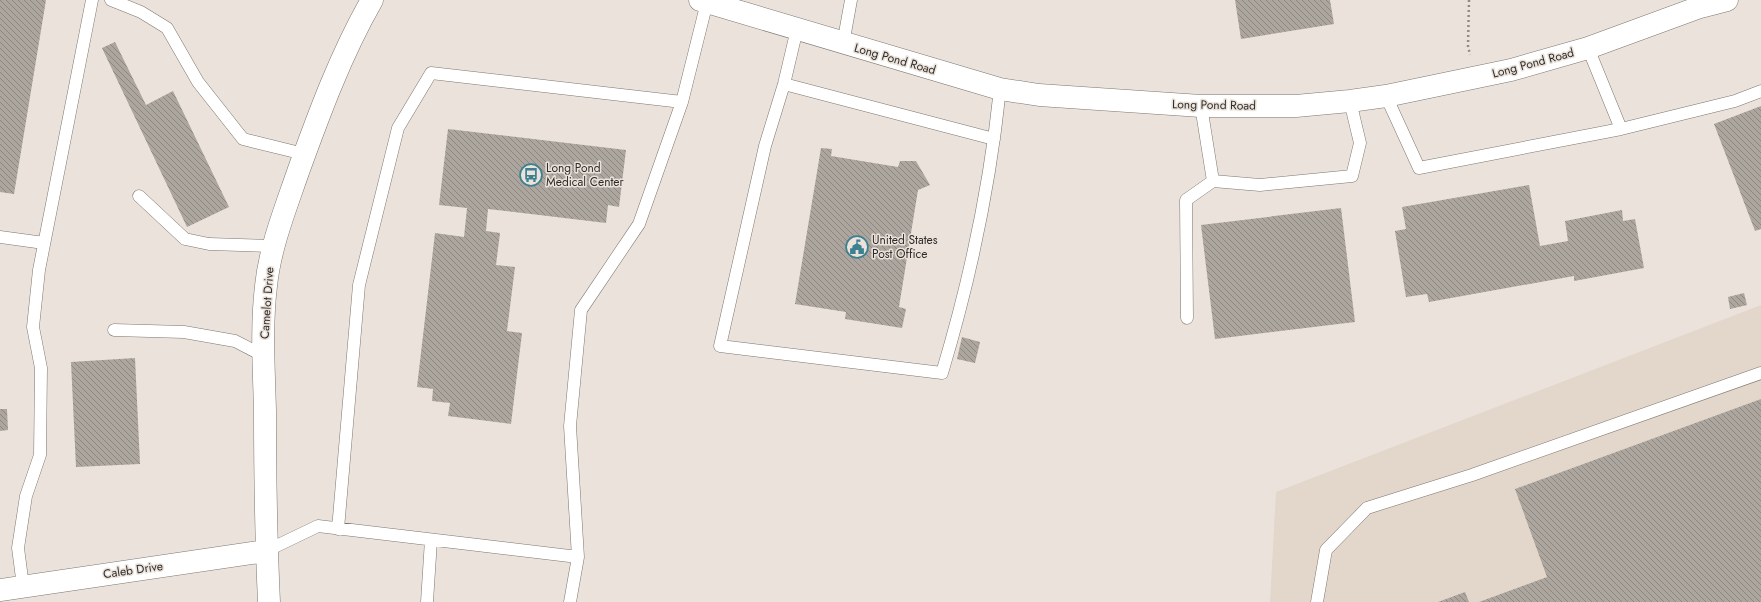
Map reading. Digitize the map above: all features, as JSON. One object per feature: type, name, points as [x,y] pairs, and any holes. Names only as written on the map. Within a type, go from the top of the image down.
[{"type":"street","name":"Camelot Drive","points":[[269,602],[266,551],[264,356],[266,286],[274,246],[304,154],[324,103],[362,16],[372,0]]},
{"type":"street","name":"Long Pond Road","points":[[703,1],[734,5],[797,29],[843,44],[1000,89],[1039,95],[1201,106],[1296,106],[1386,96],[1511,70],[1588,48],[1693,4],[1727,0]]},
{"type":"street","name":"Caleb Drive","points":[[0,590],[266,551]]},
{"type":"lane","points":[[23,586],[18,548],[26,496],[40,455],[41,368],[34,327],[39,270],[92,0]]},
{"type":"lane","points":[[111,0],[141,12],[167,28],[198,82],[243,139],[304,154]]},
{"type":"lane","points":[[843,44],[851,0]]},
{"type":"lane","points":[[570,602],[578,557],[570,426],[581,310],[639,224],[682,102],[703,1]]},
{"type":"lane","points":[[797,29],[784,84],[765,146],[720,346],[942,373],[955,330],[982,218],[1000,89]]},
{"type":"lane","points":[[1588,48],[1621,129]]},
{"type":"lane","points":[[338,529],[359,285],[398,128],[431,73],[682,102]]},
{"type":"lane","points":[[784,84],[994,139]]},
{"type":"lane","points":[[1386,96],[1419,168],[1621,129],[1735,101],[1761,91]]},
{"type":"lane","points":[[1187,318],[1186,200],[1213,181],[1260,185],[1352,176],[1360,143],[1350,101]]},
{"type":"lane","points":[[1201,106],[1213,181]]},
{"type":"lane","points":[[139,196],[185,239],[209,244],[274,246]]},
{"type":"lane","points":[[0,237],[44,243]]},
{"type":"lane","points":[[114,330],[184,332],[235,341],[264,356]]},
{"type":"lane","points":[[1317,602],[1326,550],[1366,508],[1472,475],[1761,373]]},
{"type":"lane","points":[[266,551],[318,526],[578,557]]},
{"type":"lane","points":[[427,602],[431,540]]},
{"type":"path","points":[[1469,0],[1468,46],[1473,78]]},
{"type":"shaded area","points":[[1761,305],[1761,602],[1270,602],[1276,492]]},
{"type":"building","points":[[0,0],[46,0],[14,194],[0,192]]},
{"type":"building","points":[[1235,0],[1330,0],[1334,24],[1241,39]]},
{"type":"building","points":[[115,42],[146,105],[173,91],[229,207],[187,227],[102,48]]},
{"type":"building","points":[[1761,106],[1761,229],[1755,231],[1714,124]]},
{"type":"building","points":[[448,129],[626,150],[619,207],[608,205],[606,223],[488,209],[486,231],[500,233],[496,265],[515,267],[507,331],[522,333],[511,424],[448,416],[450,403],[432,401],[433,389],[417,387],[435,233],[464,237],[467,208],[439,205]]},
{"type":"building","name":"United States Post Office","points":[[821,148],[832,149],[831,156],[898,167],[900,161],[916,161],[930,185],[918,190],[899,307],[906,309],[902,328],[845,319],[846,312],[795,304]]},
{"type":"building","points":[[1529,185],[1540,246],[1568,241],[1565,221],[1622,210],[1623,221],[1635,219],[1644,268],[1574,281],[1574,276],[1429,302],[1427,294],[1406,297],[1395,231],[1406,229],[1402,207]]},
{"type":"building","points":[[1341,208],[1355,322],[1215,339],[1201,225]]},
{"type":"building","points":[[1744,293],[1747,305],[1730,309],[1728,297]]},
{"type":"building","points":[[962,337],[980,342],[975,363],[957,359]]},
{"type":"building","points":[[135,358],[140,464],[76,467],[71,362]]},
{"type":"building","points":[[1761,399],[1761,602],[1479,602],[1547,577],[1515,489]]},
{"type":"building","points":[[0,409],[7,409],[8,430],[0,431]]},
{"type":"building","points":[[1465,592],[1469,602],[1438,602]]},
{"type":"place","name":"Long Pond Medical Center","points":[[531,175]]},
{"type":"place","name":"United States Post Office","points":[[857,247]]}]
